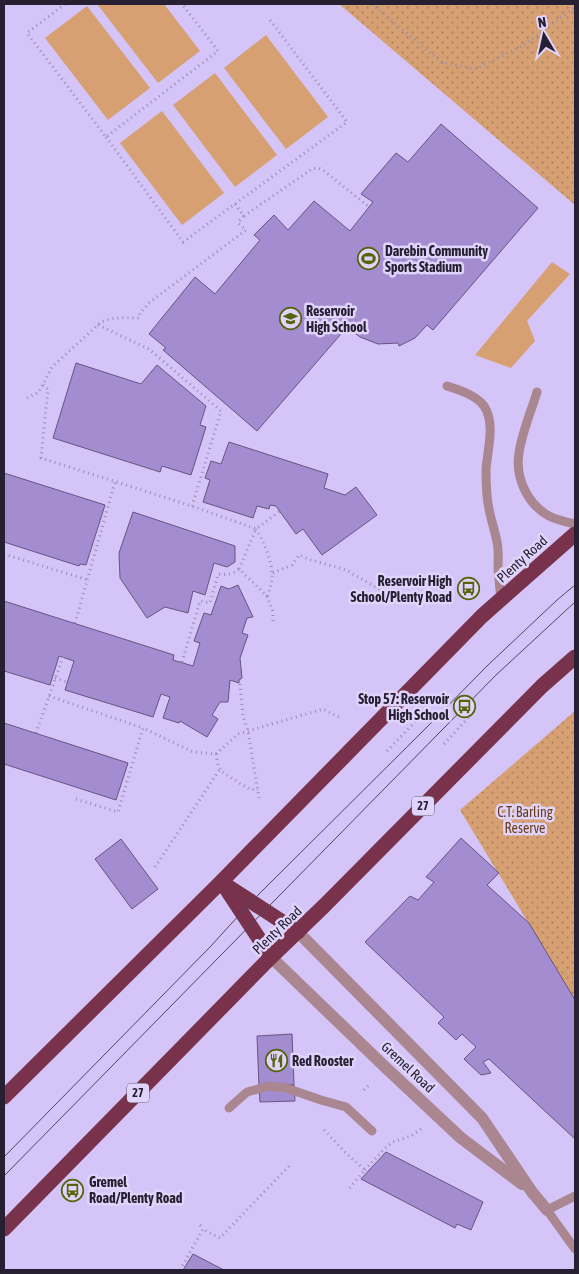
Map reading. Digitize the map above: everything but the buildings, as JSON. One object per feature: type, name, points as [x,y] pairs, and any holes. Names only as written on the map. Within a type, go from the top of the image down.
[{"type":"highway","name":"Plenty Road","points":[[4,1097],[221,882],[482,616],[575,534]]},
{"type":"highway","name":"Plenty Road","points":[[4,1229],[271,957],[542,686],[575,657]]},
{"type":"highway","points":[[221,882],[298,932]]},
{"type":"highway","points":[[221,882],[271,957]]},
{"type":"street","name":"Gremel Road","points":[[298,932],[482,1118],[532,1192],[547,1210]]},
{"type":"street","name":"Gremel Road","points":[[271,957],[461,1138],[532,1192]]},
{"type":"lane","points":[[447,386],[467,393],[483,405],[487,412],[490,431],[486,490],[499,553],[498,567],[501,600]]},
{"type":"lane","points":[[537,392],[519,453],[518,465],[522,485],[529,498],[548,516],[575,524]]},
{"type":"lane","points":[[229,1108],[247,1092],[270,1086],[286,1088],[346,1107],[372,1131]]},
{"type":"lane","points":[[547,1210],[575,1196]]},
{"type":"lane","name":"Gremel Road","points":[[547,1210],[575,1249]]},
{"type":"path","points":[[65,4],[27,32],[184,242],[347,122],[270,20]]},
{"type":"path","points":[[106,137],[218,52],[182,4]]},
{"type":"path","points":[[372,4],[442,62],[474,69],[523,46],[575,7]]},
{"type":"path","points":[[27,398],[39,392],[52,367],[98,325],[106,319],[139,318],[140,313],[149,303],[246,230],[238,223],[244,216],[312,169],[318,168],[323,170],[369,207]]},
{"type":"path","points":[[235,204],[244,216]]},
{"type":"path","points":[[98,325],[150,349],[221,411],[192,506]]},
{"type":"path","points":[[43,385],[48,390],[41,458],[192,506],[256,529],[262,538],[272,573],[272,584],[267,596]]},
{"type":"path","points":[[75,623],[115,482]]},
{"type":"path","points":[[182,662],[200,601],[210,603],[218,574],[228,575],[235,573],[239,569],[256,529],[280,511]]},
{"type":"path","points":[[4,554],[88,580]]},
{"type":"path","points":[[272,573],[292,565],[299,555],[346,570],[384,592]]},
{"type":"path","points":[[239,569],[267,596],[273,612],[273,623]]},
{"type":"path","points":[[36,733],[63,657]]},
{"type":"path","points":[[55,678],[67,682]]},
{"type":"path","points":[[240,684],[243,716],[248,731],[259,798]]},
{"type":"path","points":[[49,696],[144,728],[193,752],[216,754],[238,734],[322,709],[339,717]]},
{"type":"path","points":[[444,744],[470,716]]},
{"type":"path","points":[[387,751],[418,719]]},
{"type":"path","points":[[76,799],[118,812],[144,728]]},
{"type":"path","points":[[216,754],[222,772],[250,788],[258,790]]},
{"type":"path","points":[[154,867],[220,769]]},
{"type":"path","points":[[364,1090],[370,1084]]},
{"type":"path","points":[[347,1191],[384,1148],[411,1136],[439,1116]]},
{"type":"path","points":[[324,1130],[365,1170]]},
{"type":"path","points":[[200,1225],[203,1229],[220,1238],[291,1164]]},
{"type":"path","points":[[180,1270],[203,1229]]},
{"type":"green space","points":[[97,4],[164,4],[200,51],[158,83]]},
{"type":"green space","points":[[339,4],[575,4],[575,205]]},
{"type":"green space","points":[[87,6],[150,88],[108,120],[45,38]]},
{"type":"green space","points":[[266,35],[328,117],[286,149],[224,68]]},
{"type":"green space","points":[[215,73],[277,155],[235,187],[173,105]]},
{"type":"green space","points":[[162,111],[224,193],[182,225],[120,143]]},
{"type":"green space","points":[[552,262],[570,274],[527,321],[535,341],[511,368],[475,355]]},
{"type":"green space","name":"C.T. Barling Reserve","points":[[575,711],[575,1000],[460,810]]},
{"type":"tram line","points":[[4,1157],[210,947],[252,901],[487,666],[575,585]]},
{"type":"tram line","points":[[4,1176],[496,675],[575,602]]},
{"type":"place","name":"Darebin Community Sports Stadium","points":[[369,259]]},
{"type":"place","name":"Reservoir High School","points":[[290,319]]},
{"type":"place","name":"Reservoir High School/Plenty Road","points":[[468,589]]},
{"type":"place","name":"Stop 57: Reservoir High School","points":[[465,707]]},
{"type":"place","name":"Red Rooster","points":[[276,1061]]},
{"type":"place","name":"Gremel Road/Plenty Road","points":[[73,1190]]}]
